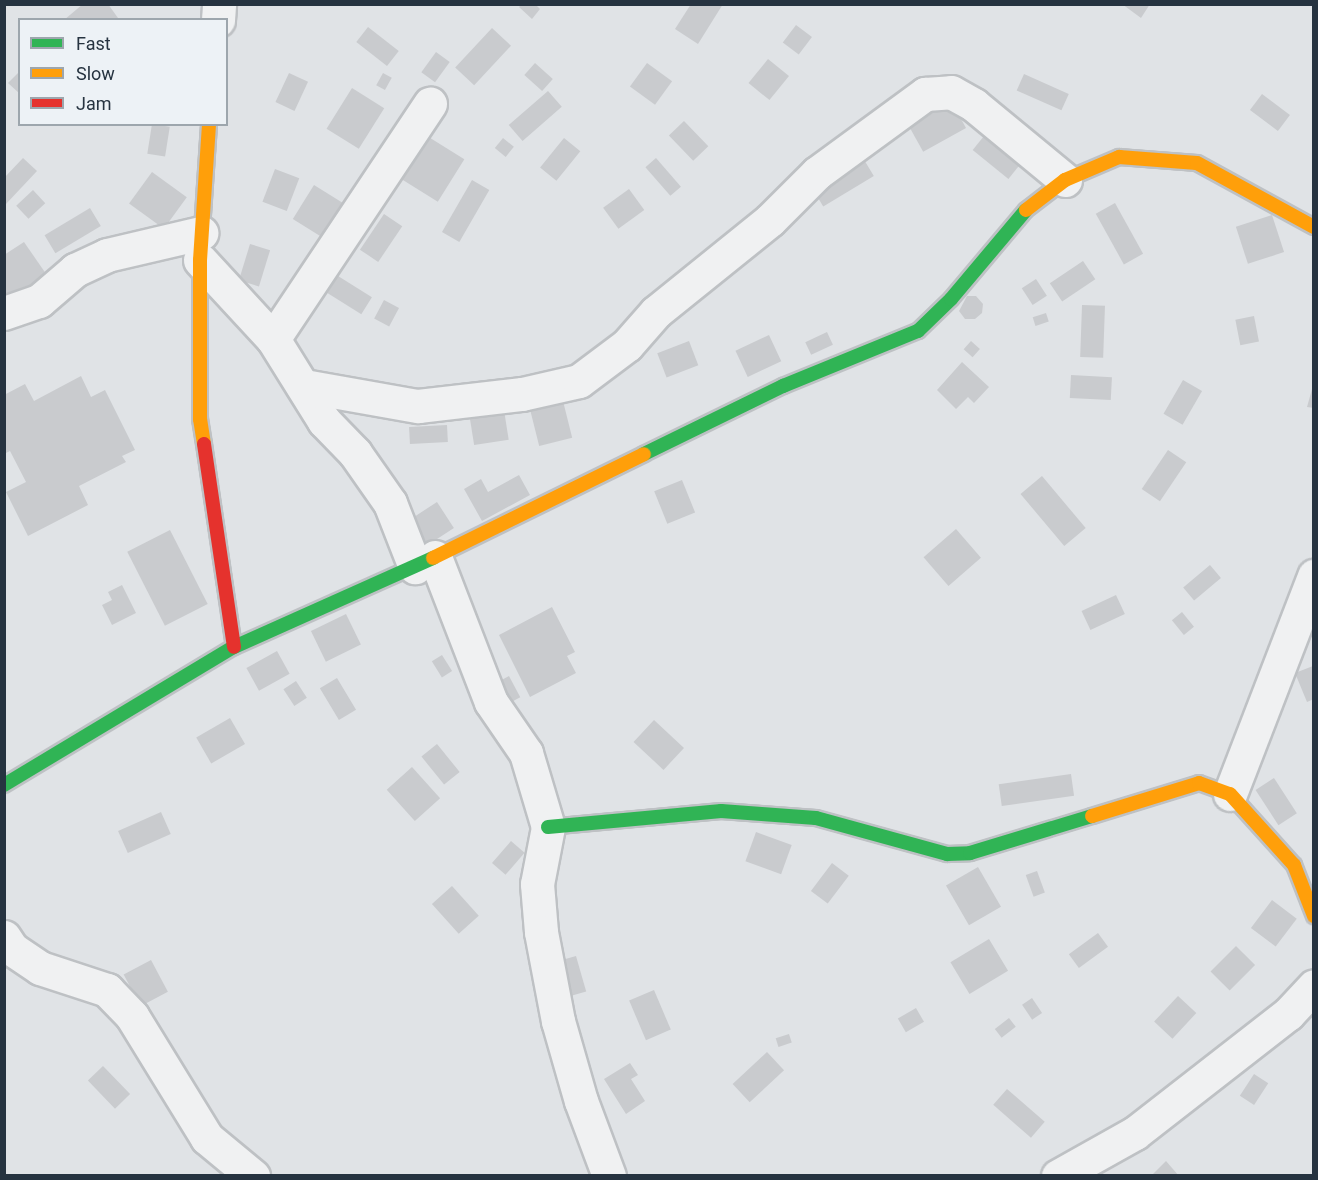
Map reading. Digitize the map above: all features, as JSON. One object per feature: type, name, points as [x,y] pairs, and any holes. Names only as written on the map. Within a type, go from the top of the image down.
[{"type":"street","points":[[304,386],[417,406],[522,394],[579,381],[627,345],[656,312],[770,220],[817,174],[925,94],[951,92],[974,105],[1065,180]]},
{"type":"street","points":[[273,339],[429,104]]},
{"type":"street","points":[[209,126],[201,247],[200,419],[234,647]]},
{"type":"street","points":[[4,785],[234,647],[425,562],[783,386],[918,331],[951,300],[1024,212],[1065,180],[1119,157],[1197,163],[1254,191],[1314,227]]},
{"type":"street","points":[[201,247],[273,339],[324,421],[355,453],[390,503],[425,562],[491,702],[526,753],[548,827],[537,884],[541,932],[558,1021],[581,1101],[609,1176]]},
{"type":"street","points":[[4,313],[39,301],[75,270],[107,255],[201,247]]},
{"type":"street","points":[[1230,794],[1314,576]]},
{"type":"street","points":[[548,827],[721,811],[816,818],[947,854],[970,853],[1199,783],[1230,794],[1294,865],[1314,916]]},
{"type":"street","points":[[4,937],[12,949],[40,968],[106,990],[132,1016],[207,1138],[253,1176]]},
{"type":"street","points":[[1058,1176],[1135,1133],[1288,1014],[1314,986]]},
{"type":"building","points":[[83,4],[108,4],[118,18],[66,18]]},
{"type":"building","points":[[522,4],[535,4],[540,9],[532,19],[519,7]]},
{"type":"building","points":[[691,4],[723,4],[698,44],[675,29]]},
{"type":"building","points":[[1122,4],[1150,4],[1141,18]]},
{"type":"building","points":[[796,25],[812,37],[799,55],[783,43]]},
{"type":"building","points":[[368,27],[399,51],[387,66],[356,42]]},
{"type":"building","points":[[492,28],[511,46],[474,85],[455,67]]},
{"type":"building","points":[[436,52],[450,62],[435,82],[421,72]]},
{"type":"building","points":[[768,59],[789,76],[769,100],[748,83]]},
{"type":"building","points":[[535,63],[553,79],[542,91],[524,75]]},
{"type":"building","points":[[647,63],[672,81],[655,105],[630,86]]},
{"type":"building","points":[[18,73],[18,92],[8,83]]},
{"type":"building","points":[[289,73],[308,82],[295,111],[275,102]]},
{"type":"building","points":[[383,73],[392,78],[385,90],[376,85]]},
{"type":"building","points":[[1024,74],[1069,94],[1061,110],[1017,90]]},
{"type":"building","points":[[352,88],[384,108],[359,149],[327,129]]},
{"type":"building","points":[[548,91],[562,107],[523,141],[509,125]]},
{"type":"building","points":[[1262,94],[1290,115],[1278,131],[1250,110]]},
{"type":"building","points":[[951,101],[966,128],[923,152],[908,125]]},
{"type":"building","points":[[684,121],[708,146],[693,161],[669,136]]},
{"type":"building","points":[[152,126],[170,127],[165,156],[147,154]]},
{"type":"building","points":[[427,136],[464,159],[438,202],[401,178]]},
{"type":"building","points":[[984,136],[1020,165],[1008,179],[973,150]]},
{"type":"building","points":[[503,138],[514,147],[506,157],[495,148]]},
{"type":"building","points":[[564,138],[580,151],[556,181],[540,168]]},
{"type":"building","points":[[23,158],[37,171],[6,204],[4,178]]},
{"type":"building","points":[[656,158],[681,187],[670,196],[645,167]]},
{"type":"building","points":[[863,158],[874,176],[823,206],[812,188]]},
{"type":"building","points":[[275,169],[299,178],[287,211],[262,202]]},
{"type":"building","points":[[152,172],[187,197],[164,229],[129,204]]},
{"type":"building","points":[[472,180],[489,190],[459,242],[442,232]]},
{"type":"building","points":[[314,185],[345,204],[323,238],[293,219]]},
{"type":"building","points":[[629,189],[644,210],[618,229],[603,208]]},
{"type":"building","points":[[33,190],[45,203],[28,219],[16,206]]},
{"type":"building","points":[[1115,203],[1143,254],[1124,264],[1096,214]]},
{"type":"building","points":[[90,208],[101,226],[55,253],[45,235]]},
{"type":"building","points":[[384,214],[402,226],[378,262],[360,250]]},
{"type":"building","points":[[1272,215],[1284,252],[1248,264],[1236,227]]},
{"type":"building","points":[[24,242],[51,281],[4,301],[4,255]]},
{"type":"building","points":[[250,244],[270,250],[259,286],[239,280]]},
{"type":"building","points":[[1083,261],[1095,279],[1062,302],[1050,283]]},
{"type":"building","points":[[338,276],[372,297],[361,314],[327,293]]},
{"type":"building","points":[[1036,279],[1047,296],[1033,305],[1022,288]]},
{"type":"building","points":[[967,296],[976,296],[983,304],[982,313],[975,319],[965,319],[959,311]]},
{"type":"building","points":[[384,300],[399,308],[389,327],[374,319]]},
{"type":"building","points":[[1082,305],[1105,306],[1103,358],[1080,357]]},
{"type":"building","points":[[1046,313],[1049,322],[1035,326],[1033,317]]},
{"type":"building","points":[[1254,316],[1259,342],[1240,345],[1235,320]]},
{"type":"building","points":[[827,332],[833,345],[811,355],[805,342]]},
{"type":"building","points":[[769,335],[781,361],[748,377],[735,351]]},
{"type":"building","points":[[689,341],[698,365],[667,377],[657,353]]},
{"type":"building","points":[[971,341],[980,349],[973,357],[964,349]]},
{"type":"building","points":[[962,362],[989,387],[974,403],[968,397],[956,409],[937,390]]},
{"type":"building","points":[[1071,375],[1112,377],[1111,400],[1070,398]]},
{"type":"building","points":[[81,376],[91,397],[105,390],[135,450],[122,456],[126,462],[79,486],[88,505],[28,536],[6,492],[26,482],[10,451],[4,454],[4,395],[25,384],[34,401]]},
{"type":"building","points":[[1183,380],[1202,391],[1183,425],[1164,414]]},
{"type":"building","points":[[1314,382],[1314,408],[1307,407]]},
{"type":"building","points":[[563,401],[572,438],[539,446],[530,409]]},
{"type":"building","points":[[504,410],[509,440],[474,445],[469,415]]},
{"type":"building","points":[[447,425],[448,442],[410,444],[409,427]]},
{"type":"building","points":[[1168,450],[1186,462],[1160,501],[1142,489]]},
{"type":"building","points":[[519,475],[530,495],[482,521],[464,489],[481,479],[488,492]]},
{"type":"building","points":[[1042,476],[1086,528],[1064,546],[1021,494]]},
{"type":"building","points":[[682,480],[695,512],[667,524],[654,491]]},
{"type":"building","points":[[437,502],[454,528],[423,548],[406,522]]},
{"type":"building","points":[[956,529],[981,558],[948,586],[924,557]]},
{"type":"building","points":[[170,530],[208,604],[165,626],[127,552]]},
{"type":"building","points":[[1210,565],[1221,578],[1194,601],[1183,587]]},
{"type":"building","points":[[122,585],[136,613],[112,625],[102,605],[112,600],[108,592]]},
{"type":"building","points":[[1116,595],[1125,614],[1090,630],[1082,611]]},
{"type":"building","points":[[552,607],[575,652],[567,656],[576,673],[530,697],[499,635]]},
{"type":"building","points":[[1182,612],[1194,627],[1184,635],[1172,620]]},
{"type":"building","points":[[346,614],[361,645],[326,662],[311,631]]},
{"type":"building","points":[[277,651],[290,674],[259,691],[246,668]]},
{"type":"building","points":[[442,655],[452,671],[442,677],[432,661]]},
{"type":"building","points":[[1313,666],[1314,699],[1307,702],[1295,673]]},
{"type":"building","points":[[509,676],[520,697],[503,707],[491,685]]},
{"type":"building","points":[[337,678],[356,710],[339,720],[320,688]]},
{"type":"building","points":[[296,681],[307,698],[294,706],[283,689]]},
{"type":"building","points":[[230,718],[245,744],[211,763],[196,738]]},
{"type":"building","points":[[654,720],[684,748],[664,770],[634,742]]},
{"type":"building","points":[[437,744],[460,772],[444,785],[421,757]]},
{"type":"building","points":[[412,767],[440,798],[415,821],[387,790]]},
{"type":"building","points":[[1071,774],[1074,796],[1002,806],[999,784]]},
{"type":"building","points":[[1274,778],[1297,813],[1278,825],[1256,790]]},
{"type":"building","points":[[161,812],[171,834],[128,853],[118,831]]},
{"type":"building","points":[[756,832],[792,845],[781,874],[745,861]]},
{"type":"building","points":[[511,841],[525,853],[506,875],[492,863]]},
{"type":"building","points":[[832,863],[849,876],[828,904],[811,891]]},
{"type":"building","points":[[978,867],[1001,907],[969,925],[946,885]]},
{"type":"building","points":[[1037,871],[1045,893],[1034,897],[1026,875]]},
{"type":"building","points":[[452,886],[479,916],[459,934],[432,904]]},
{"type":"building","points":[[1272,900],[1297,919],[1276,947],[1251,928]]},
{"type":"building","points":[[1098,933],[1108,947],[1079,968],[1069,954]]},
{"type":"building","points":[[989,939],[1008,971],[969,994],[950,962]]},
{"type":"building","points":[[1236,946],[1255,965],[1230,991],[1211,971]]},
{"type":"building","points":[[576,956],[586,992],[566,997],[556,962]]},
{"type":"building","points":[[151,960],[168,992],[141,1006],[124,975]]},
{"type":"building","points":[[654,990],[671,1030],[646,1040],[629,1001]]},
{"type":"building","points":[[1178,996],[1196,1013],[1172,1039],[1154,1022]]},
{"type":"building","points":[[1032,998],[1042,1013],[1032,1020],[1022,1005]]},
{"type":"building","points":[[916,1008],[924,1022],[906,1032],[898,1018]]},
{"type":"building","points":[[1009,1018],[1016,1027],[1002,1038],[995,1029]]},
{"type":"building","points":[[789,1034],[792,1043],[778,1047],[776,1038]]},
{"type":"building","points":[[767,1052],[784,1070],[750,1102],[733,1084]]},
{"type":"building","points":[[630,1063],[638,1075],[631,1079],[645,1101],[626,1114],[604,1079]]},
{"type":"building","points":[[103,1066],[130,1094],[115,1109],[88,1081]]},
{"type":"building","points":[[1254,1074],[1268,1083],[1254,1105],[1240,1096]]},
{"type":"building","points":[[1007,1089],[1045,1122],[1031,1138],[993,1105]]},
{"type":"building","points":[[1166,1161],[1179,1176],[1151,1176]]},
{"type":"traffic: fast","points":[[644,454],[783,386],[918,331],[951,299],[1026,210]]},
{"type":"traffic: fast","points":[[4,785],[234,647],[433,558]]},
{"type":"traffic: fast","points":[[548,827],[721,811],[816,818],[947,854],[970,853],[1092,816]]},
{"type":"traffic: slow","points":[[204,444],[200,419],[200,260],[209,126]]},
{"type":"traffic: slow","points":[[1026,210],[1065,180],[1119,157],[1197,163],[1314,227]]},
{"type":"traffic: slow","points":[[433,558],[644,454]]},
{"type":"traffic: slow","points":[[1092,816],[1199,783],[1230,794],[1294,865],[1314,916]]},
{"type":"traffic: jam","points":[[204,444],[234,647]]}]
